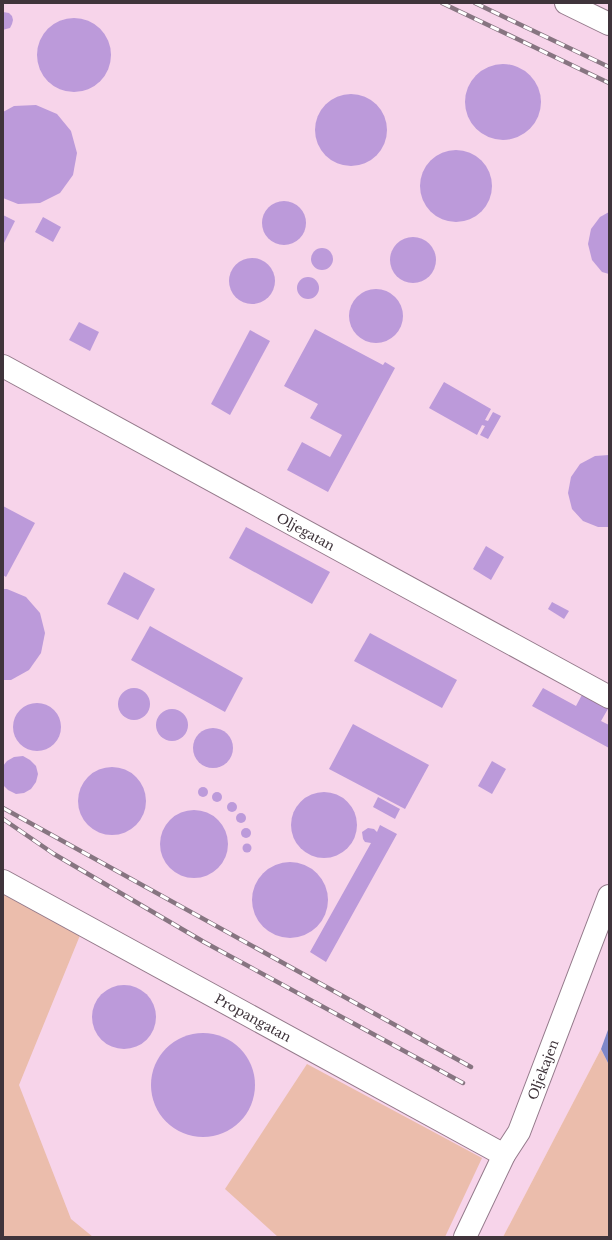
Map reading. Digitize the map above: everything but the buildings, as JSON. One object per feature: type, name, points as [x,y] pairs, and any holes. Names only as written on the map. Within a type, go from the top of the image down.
[{"type":"lane","points":[[566,3],[609,24]]},
{"type":"lane","name":"Oljegatan","points":[[3,366],[609,697]]},
{"type":"lane","name":"Propangatan","points":[[3,881],[504,1155]]},
{"type":"lane","name":"Oljekajen","points":[[465,1237],[504,1155],[519,1132],[609,896]]},
{"type":"shaded area","points":[[3,3],[609,3],[609,1027],[601,1049],[503,1237],[3,1237]]},
{"type":"shaded area","points":[[3,893],[83,928],[19,1085],[71,1219],[93,1237],[3,1237]]},
{"type":"shaded area","points":[[601,1049],[609,1065],[609,1237],[503,1237]]},
{"type":"shaded area","points":[[307,1064],[482,1158],[445,1237],[278,1237],[225,1189]]},
{"type":"water","points":[[609,1027],[609,1065],[601,1049]]},
{"type":"railway","points":[[442,3],[609,83]]},
{"type":"railway","points":[[475,3],[609,67]]},
{"type":"railway","points":[[3,808],[471,1067]]},
{"type":"railway","points":[[3,819],[54,854],[204,942],[463,1083]]}]
